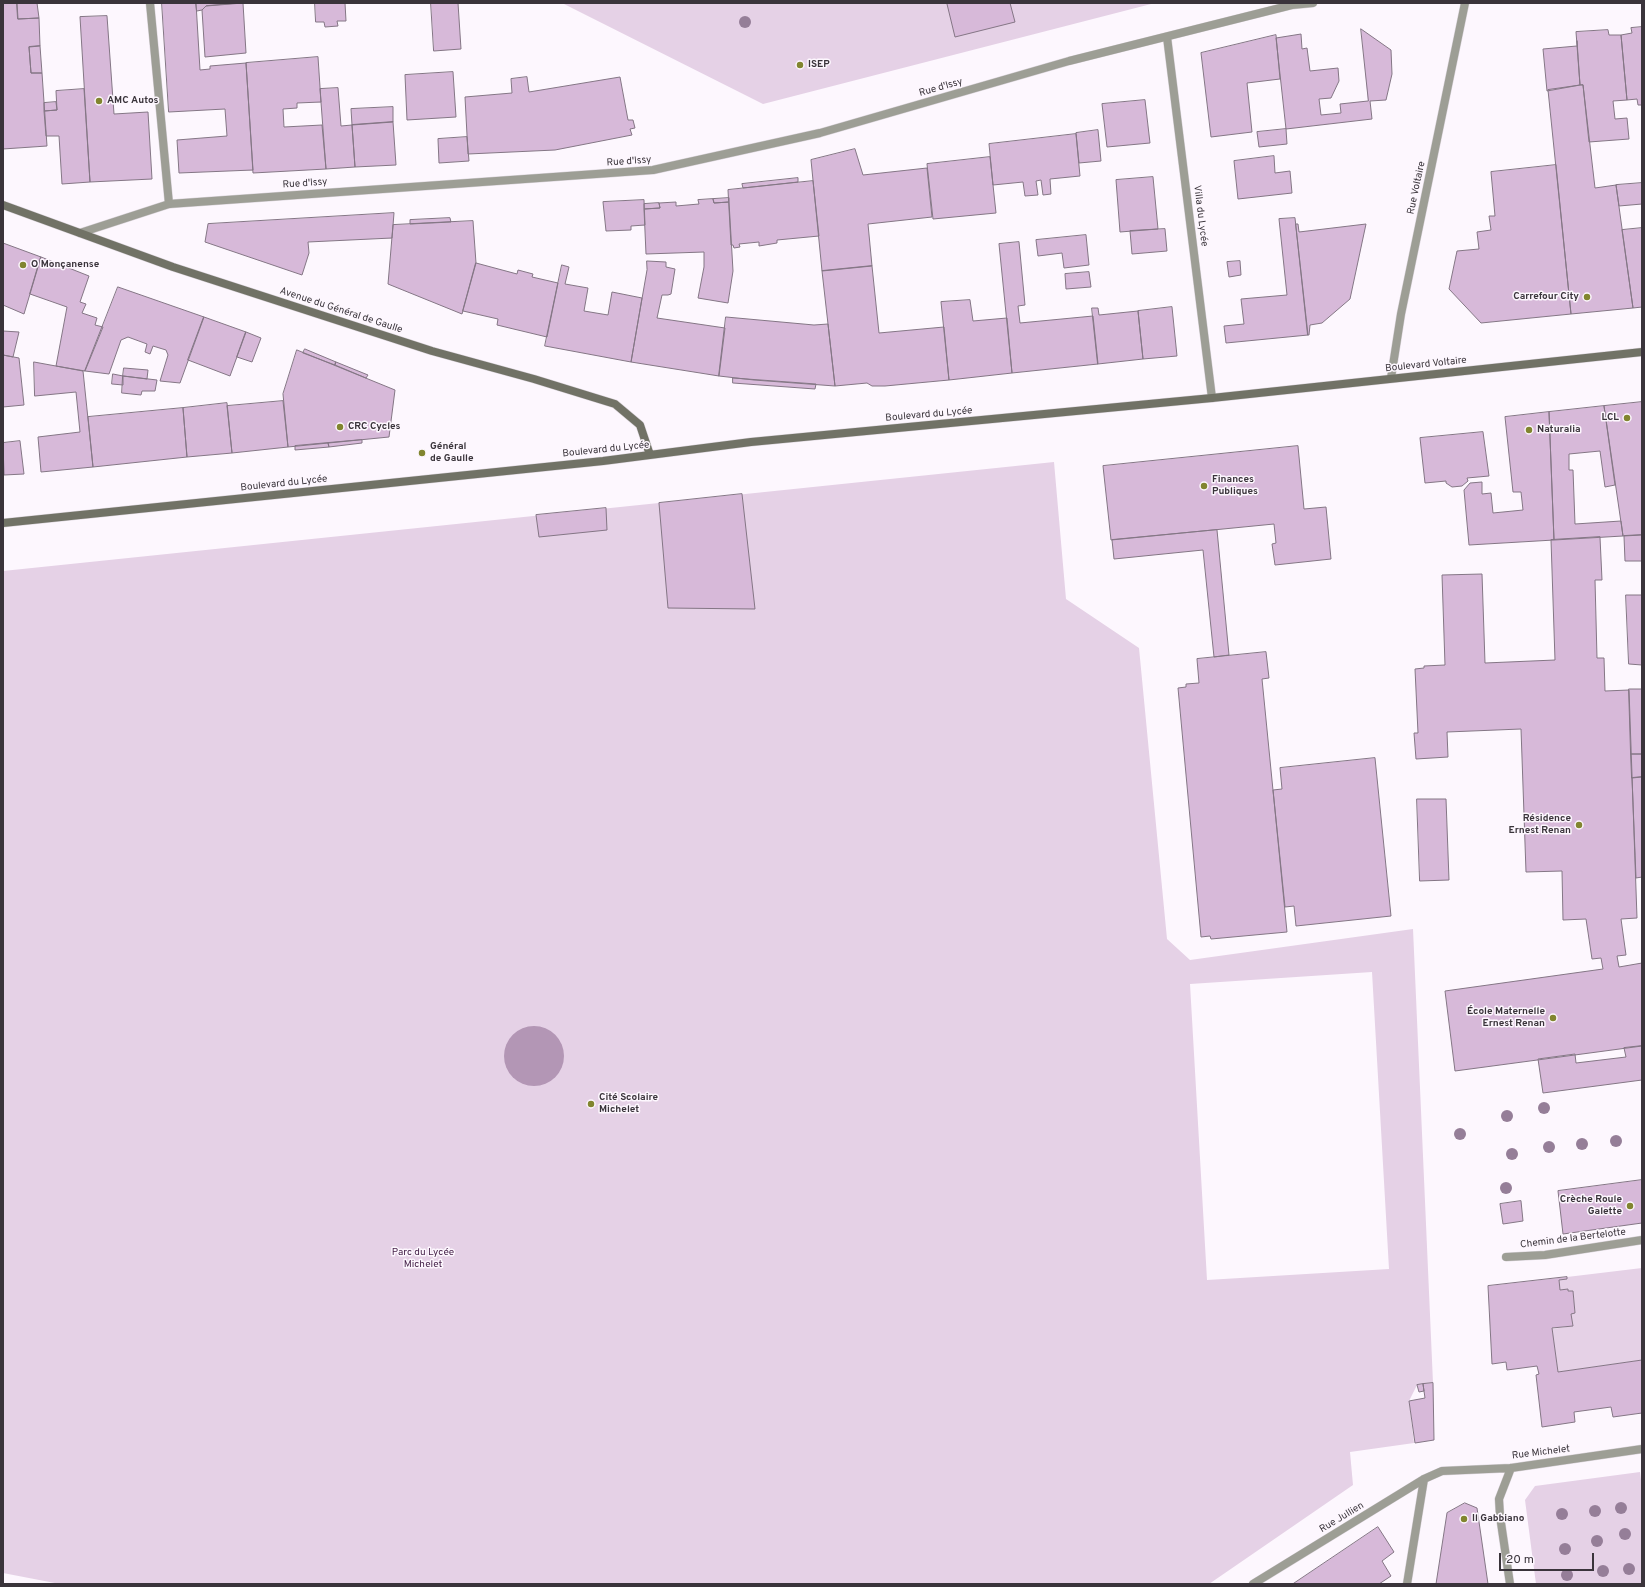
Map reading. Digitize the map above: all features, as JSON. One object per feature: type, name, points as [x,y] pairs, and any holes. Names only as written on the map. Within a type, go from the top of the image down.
[{"type":"main road","name":"Avenue du Général de Gaulle","points":[[3,205],[173,267],[432,351],[534,379],[615,404],[640,426],[650,455]]},
{"type":"main road","name":"Boulevard Voltaire","points":[[1212,398],[1642,352]]},
{"type":"main road","name":"Boulevard du Lycée","points":[[3,523],[650,455],[751,442],[1212,398]]},
{"type":"street","points":[[150,3],[169,204]]},
{"type":"street","name":"Rue d'Issy","points":[[80,233],[169,204],[653,170],[820,133],[1069,61],[1292,5],[1313,3]]},
{"type":"street","name":"Rue Voltaire","points":[[1391,378],[1401,314],[1465,3]]},
{"type":"street","name":"Villa du Lycée","points":[[1167,37],[1212,398]]},
{"type":"street","name":"Chemin de la Bertelotte","points":[[1506,1257],[1546,1255],[1642,1240]]},
{"type":"street","name":"Rue Michelet","points":[[1442,1471],[1511,1468],[1642,1449]]},
{"type":"street","points":[[1510,1584],[1499,1499],[1511,1468]]},
{"type":"street","name":"Rue Jullien","points":[[1253,1584],[1424,1479],[1442,1471]]},
{"type":"street","points":[[1407,1584],[1424,1479]]},
{"type":"green space","name":"ISEP","points":[[562,3],[1155,3],[763,104]]},
{"type":"green space","name":"Parc du Lycée Michelet","points":[[1054,462],[1066,599],[1139,648],[1167,939],[1190,960],[1413,929],[1433,1383],[1417,1385],[1409,1401],[1414,1443],[1350,1452],[1353,1485],[1209,1584],[60,1584],[3,1573],[3,571]],"holes":[[[1372,972],[1389,1269],[1207,1280],[1190,984]]]},
{"type":"green space","points":[[1642,1268],[1642,1360],[1558,1372],[1552,1329],[1573,1326],[1571,1314],[1575,1313],[1573,1291],[1568,1291],[1568,1289],[1560,1290],[1559,1280],[1566,1279],[1567,1277]]},
{"type":"green space","points":[[1640,1472],[1642,1488],[1642,1584],[1536,1584],[1525,1500],[1535,1486]]},
{"type":"shaded area","points":[[534,1026],[551,1031],[559,1039],[564,1056],[559,1073],[551,1081],[534,1086],[517,1081],[509,1073],[504,1056],[509,1039],[517,1031]]},
{"type":"building","points":[[3,3],[17,3],[18,19],[39,18],[40,46],[29,47],[31,73],[42,73],[47,146],[3,149]]},
{"type":"building","points":[[17,3],[37,3],[39,18],[18,19]]},
{"type":"building","points":[[162,3],[196,3],[200,70],[210,69],[210,66],[246,63],[253,170],[179,173],[177,140],[227,136],[225,109],[169,112]]},
{"type":"building","points":[[196,3],[243,3],[206,6],[202,10],[197,11]]},
{"type":"building","points":[[243,3],[246,53],[205,57],[202,10],[206,6]]},
{"type":"building","points":[[315,3],[345,3],[346,21],[337,21],[338,26],[325,27],[324,22],[316,22]]},
{"type":"building","points":[[431,3],[458,3],[461,49],[434,51]]},
{"type":"building","points":[[1010,3],[1015,22],[955,37],[947,4]]},
{"type":"building","name":"AMC Autos","points":[[107,16],[114,114],[148,112],[152,179],[90,182],[80,17]]},
{"type":"building","points":[[1642,27],[1642,105],[1638,105],[1637,99],[1627,100],[1621,35],[1632,33],[1631,28]]},
{"type":"building","points":[[1361,29],[1391,50],[1392,74],[1386,100],[1370,101],[1372,119],[1286,129],[1276,38],[1301,34],[1302,49],[1307,48],[1310,71],[1338,68],[1339,81],[1331,98],[1319,99],[1321,115],[1341,113],[1340,104],[1368,101]]},
{"type":"building","points":[[1608,30],[1609,35],[1621,35],[1627,100],[1613,101],[1615,119],[1627,118],[1629,139],[1589,142],[1583,85],[1580,85],[1576,32]]},
{"type":"building","points":[[1276,35],[1280,79],[1247,83],[1252,132],[1211,137],[1201,53]]},
{"type":"building","points":[[1577,41],[1580,85],[1547,91],[1543,49],[1577,46]]},
{"type":"building","points":[[40,46],[42,73],[31,73],[29,47]]},
{"type":"building","points":[[318,57],[321,102],[297,103],[297,108],[283,109],[284,127],[322,125],[326,169],[253,173],[246,63]]},
{"type":"building","points":[[453,72],[456,117],[407,120],[405,75]]},
{"type":"building","points":[[527,77],[529,92],[620,77],[628,120],[633,120],[635,128],[630,129],[632,135],[555,150],[468,154],[465,97],[512,93],[511,79]]},
{"type":"building","points":[[1583,85],[1595,188],[1616,185],[1633,308],[1571,314],[1548,90]]},
{"type":"building","points":[[338,88],[341,126],[352,125],[355,167],[326,169],[320,89]]},
{"type":"building","points":[[84,89],[90,182],[62,184],[59,136],[46,136],[44,111],[57,110],[56,91]]},
{"type":"building","points":[[1145,100],[1150,143],[1107,147],[1102,104]]},
{"type":"building","points":[[56,102],[57,110],[44,111],[44,103]]},
{"type":"building","points":[[393,107],[393,122],[352,125],[351,109]]},
{"type":"building","points":[[393,122],[396,165],[355,167],[352,125]]},
{"type":"building","points":[[1286,129],[1287,144],[1259,147],[1257,132]]},
{"type":"building","points":[[1098,130],[1101,161],[1079,163],[1076,133]]},
{"type":"building","points":[[1076,134],[1080,176],[1050,179],[1051,194],[1043,195],[1041,180],[1036,181],[1038,195],[1025,196],[1023,182],[993,185],[989,144]]},
{"type":"building","points":[[467,137],[469,161],[439,163],[438,139]]},
{"type":"building","points":[[855,149],[863,175],[927,168],[932,217],[868,224],[872,266],[822,271],[811,160]]},
{"type":"building","points":[[1274,156],[1275,173],[1290,171],[1292,193],[1238,199],[1234,161]]},
{"type":"building","points":[[990,157],[996,213],[933,219],[927,164]]},
{"type":"building","points":[[1556,165],[1571,314],[1481,323],[1449,289],[1457,251],[1479,249],[1477,232],[1491,230],[1489,216],[1495,216],[1491,172]]},
{"type":"building","points":[[1153,177],[1158,229],[1120,232],[1116,180]]},
{"type":"building","points":[[798,178],[798,182],[743,188],[742,184]]},
{"type":"building","points":[[813,181],[819,236],[777,240],[777,243],[759,246],[759,242],[739,244],[740,247],[734,248],[733,245],[731,245],[728,190]]},
{"type":"building","points":[[1642,183],[1642,204],[1619,206],[1616,185]]},
{"type":"building","points":[[729,198],[729,202],[714,203],[713,199]]},
{"type":"building","points":[[713,199],[714,203],[729,202],[733,271],[728,303],[698,298],[704,267],[704,252],[646,254],[644,209],[660,208],[659,203],[676,202],[676,206],[699,204],[698,200]]},
{"type":"building","points":[[644,200],[645,225],[631,226],[631,230],[606,231],[603,202]]},
{"type":"building","points":[[659,203],[660,208],[644,209],[644,204]]},
{"type":"building","points":[[394,213],[392,238],[308,242],[309,253],[302,275],[205,242],[208,224]]},
{"type":"building","points":[[450,218],[451,222],[410,224],[410,220]]},
{"type":"building","points":[[1295,218],[1308,335],[1226,343],[1224,326],[1244,324],[1241,299],[1287,295],[1279,219]]},
{"type":"building","points":[[473,221],[476,263],[462,314],[388,284],[393,225]]},
{"type":"building","points":[[1296,224],[1298,224],[1299,232],[1366,224],[1350,299],[1322,323],[1310,325],[1309,335],[1308,335]]},
{"type":"building","points":[[1642,228],[1642,307],[1633,308],[1622,230]]},
{"type":"building","points":[[1165,229],[1167,251],[1132,254],[1130,231]]},
{"type":"building","points":[[1086,235],[1089,265],[1064,268],[1062,253],[1038,256],[1036,240]]},
{"type":"building","points":[[1019,242],[1025,305],[1018,306],[1020,323],[1093,316],[1098,364],[1012,373],[999,244]]},
{"type":"building","points":[[3,243],[41,257],[24,314],[3,305]]},
{"type":"building","points":[[41,257],[89,276],[80,302],[86,304],[82,313],[97,318],[95,325],[103,327],[85,371],[56,366],[67,307],[30,294]]},
{"type":"building","points":[[647,261],[666,262],[666,267],[675,269],[671,294],[662,295],[657,318],[725,328],[719,376],[631,362],[647,270]]},
{"type":"building","points":[[1240,261],[1241,275],[1229,277],[1227,262]]},
{"type":"building","points":[[476,263],[517,274],[518,270],[533,274],[532,277],[558,283],[547,337],[497,325],[498,319],[463,311]]},
{"type":"building","points":[[562,265],[569,267],[565,284],[588,288],[584,311],[608,315],[612,292],[642,298],[631,362],[545,346]]},
{"type":"building","points":[[872,266],[879,333],[944,327],[949,380],[885,386],[872,386],[867,383],[835,386],[822,271]]},
{"type":"building","points":[[1089,272],[1091,287],[1066,289],[1065,274]]},
{"type":"building","points":[[118,287],[204,317],[180,383],[160,381],[168,355],[166,350],[153,346],[150,354],[145,352],[147,344],[128,337],[121,340],[109,374],[85,371]]},
{"type":"building","points":[[970,300],[973,321],[1007,318],[1012,373],[949,380],[941,302]]},
{"type":"building","points":[[1172,307],[1177,356],[1143,359],[1138,311]]},
{"type":"building","points":[[1092,308],[1098,308],[1099,315],[1138,311],[1143,359],[1098,364]]},
{"type":"building","points":[[204,317],[246,332],[230,376],[188,360]]},
{"type":"building","points":[[726,317],[814,325],[828,324],[835,386],[719,376]]},
{"type":"building","points":[[3,331],[19,332],[13,357],[3,355]]},
{"type":"building","points":[[246,332],[261,338],[252,362],[237,357]]},
{"type":"building","points":[[305,349],[336,362],[335,365],[303,353]]},
{"type":"building","points":[[297,350],[395,390],[389,437],[288,447],[283,394]]},
{"type":"building","points":[[3,355],[19,358],[24,405],[3,407]]},
{"type":"building","points":[[34,362],[83,371],[93,467],[41,472],[38,437],[80,432],[76,392],[35,396]]},
{"type":"building","points":[[336,362],[368,375],[366,378],[335,365]]},
{"type":"building","points":[[124,368],[148,370],[147,379],[123,376]]},
{"type":"building","points":[[113,374],[123,376],[123,385],[112,384]]},
{"type":"building","points":[[123,376],[157,380],[155,391],[142,391],[141,395],[122,393]]},
{"type":"building","points":[[733,378],[816,384],[815,389],[733,383]]},
{"type":"building","points":[[283,401],[288,447],[232,453],[227,406]]},
{"type":"building","points":[[1642,402],[1642,535],[1623,536],[1604,406]]},
{"type":"building","points":[[227,403],[232,453],[187,457],[183,408]]},
{"type":"building","points":[[1604,406],[1615,485],[1605,487],[1600,451],[1569,454],[1569,470],[1573,470],[1575,524],[1621,521],[1623,536],[1554,540],[1549,412]]},
{"type":"building","points":[[183,408],[187,457],[93,467],[88,417]]},
{"type":"building","points":[[1549,412],[1554,540],[1469,545],[1464,490],[1470,483],[1482,482],[1482,494],[1491,493],[1493,513],[1523,510],[1521,492],[1513,492],[1505,417]]},
{"type":"building","points":[[1483,432],[1489,476],[1467,478],[1468,481],[1462,486],[1452,487],[1446,483],[1446,481],[1425,483],[1420,438]]},
{"type":"building","points":[[362,440],[362,443],[329,447],[328,443]]},
{"type":"building","points":[[20,441],[24,474],[4,475],[3,443]]},
{"type":"building","points":[[328,443],[329,447],[295,450],[295,446]]},
{"type":"building","name":"Finances Publiques","points":[[1298,446],[1304,509],[1326,507],[1331,559],[1275,565],[1272,544],[1276,543],[1274,524],[1111,540],[1103,466]]},
{"type":"building","points":[[742,494],[755,609],[668,608],[659,503]]},
{"type":"building","points":[[606,508],[607,530],[539,537],[536,515]]},
{"type":"building","points":[[1217,530],[1229,655],[1214,657],[1203,550],[1114,559],[1112,540]]},
{"type":"building","points":[[1642,535],[1642,561],[1625,561],[1624,536]]},
{"type":"building","name":"Résidence Ernest Renan","points":[[1600,537],[1602,580],[1595,580],[1597,658],[1604,658],[1605,691],[1629,690],[1637,918],[1621,919],[1626,955],[1617,956],[1619,967],[1642,963],[1642,1046],[1455,1071],[1445,991],[1603,969],[1601,958],[1592,959],[1586,919],[1563,920],[1562,871],[1526,872],[1521,729],[1447,732],[1448,757],[1416,759],[1414,733],[1418,733],[1415,669],[1424,668],[1424,666],[1445,665],[1442,575],[1482,574],[1485,663],[1555,660],[1551,540]]},
{"type":"building","points":[[1626,595],[1642,595],[1642,665],[1629,664]]},
{"type":"building","points":[[1266,652],[1269,678],[1262,679],[1287,932],[1211,939],[1210,936],[1201,937],[1178,688],[1186,687],[1186,684],[1199,683],[1197,659]]},
{"type":"building","points":[[1629,689],[1642,689],[1642,754],[1631,754]]},
{"type":"building","points":[[1631,754],[1642,754],[1642,777],[1632,778]]},
{"type":"building","points":[[1375,758],[1391,916],[1296,926],[1294,906],[1285,907],[1273,790],[1282,789],[1280,768]]},
{"type":"building","points":[[1642,777],[1642,877],[1636,878],[1632,778]]},
{"type":"building","points":[[1417,799],[1446,799],[1449,880],[1420,881]]},
{"type":"building","points":[[1642,1046],[1642,1080],[1543,1093],[1538,1059],[1575,1054],[1576,1063],[1626,1057],[1624,1048]]},
{"type":"building","points":[[1642,1180],[1642,1223],[1563,1234],[1558,1191]]},
{"type":"building","points":[[1521,1201],[1523,1221],[1503,1224],[1500,1204]]},
{"type":"building","points":[[1567,1277],[1567,1279],[1559,1280],[1560,1290],[1568,1289],[1568,1291],[1573,1291],[1575,1313],[1571,1314],[1573,1326],[1552,1328],[1558,1372],[1642,1360],[1642,1413],[1613,1417],[1611,1407],[1574,1412],[1575,1422],[1542,1427],[1536,1375],[1539,1374],[1537,1366],[1507,1370],[1506,1362],[1492,1364],[1488,1286]]},
{"type":"building","points":[[1433,1383],[1434,1440],[1415,1443],[1409,1401],[1425,1398],[1423,1384]]},
{"type":"building","points":[[1423,1384],[1424,1391],[1419,1392],[1417,1385]]},
{"type":"building","points":[[1465,1503],[1477,1508],[1488,1584],[1436,1584],[1447,1513]]},
{"type":"building","points":[[1378,1527],[1394,1552],[1382,1561],[1391,1576],[1379,1584],[1293,1584]]},
{"type":"place","name":"ISEP","points":[[800,65]]},
{"type":"place","name":"AMC Autos","points":[[99,101]]},
{"type":"place","name":"O Monçanense","points":[[23,265]]},
{"type":"place","name":"Carrefour City","points":[[1587,297]]},
{"type":"place","name":"LCL","points":[[1627,418]]},
{"type":"place","name":"CRC Cycles","points":[[340,427]]},
{"type":"place","name":"Naturalia","points":[[1529,430]]},
{"type":"place","name":"Général de Gaulle","points":[[422,453]]},
{"type":"place","name":"Finances Publiques","points":[[1204,486]]},
{"type":"place","name":"Résidence Ernest Renan","points":[[1579,825]]},
{"type":"place","name":"École Maternelle Ernest Renan","points":[[1553,1018]]},
{"type":"place","name":"Cité Scolaire Michelet","points":[[591,1104]]},
{"type":"place","name":"Crèche Roule Galette","points":[[1630,1206]]},
{"type":"place","name":"Il Gabbiano","points":[[1464,1519]]}]
